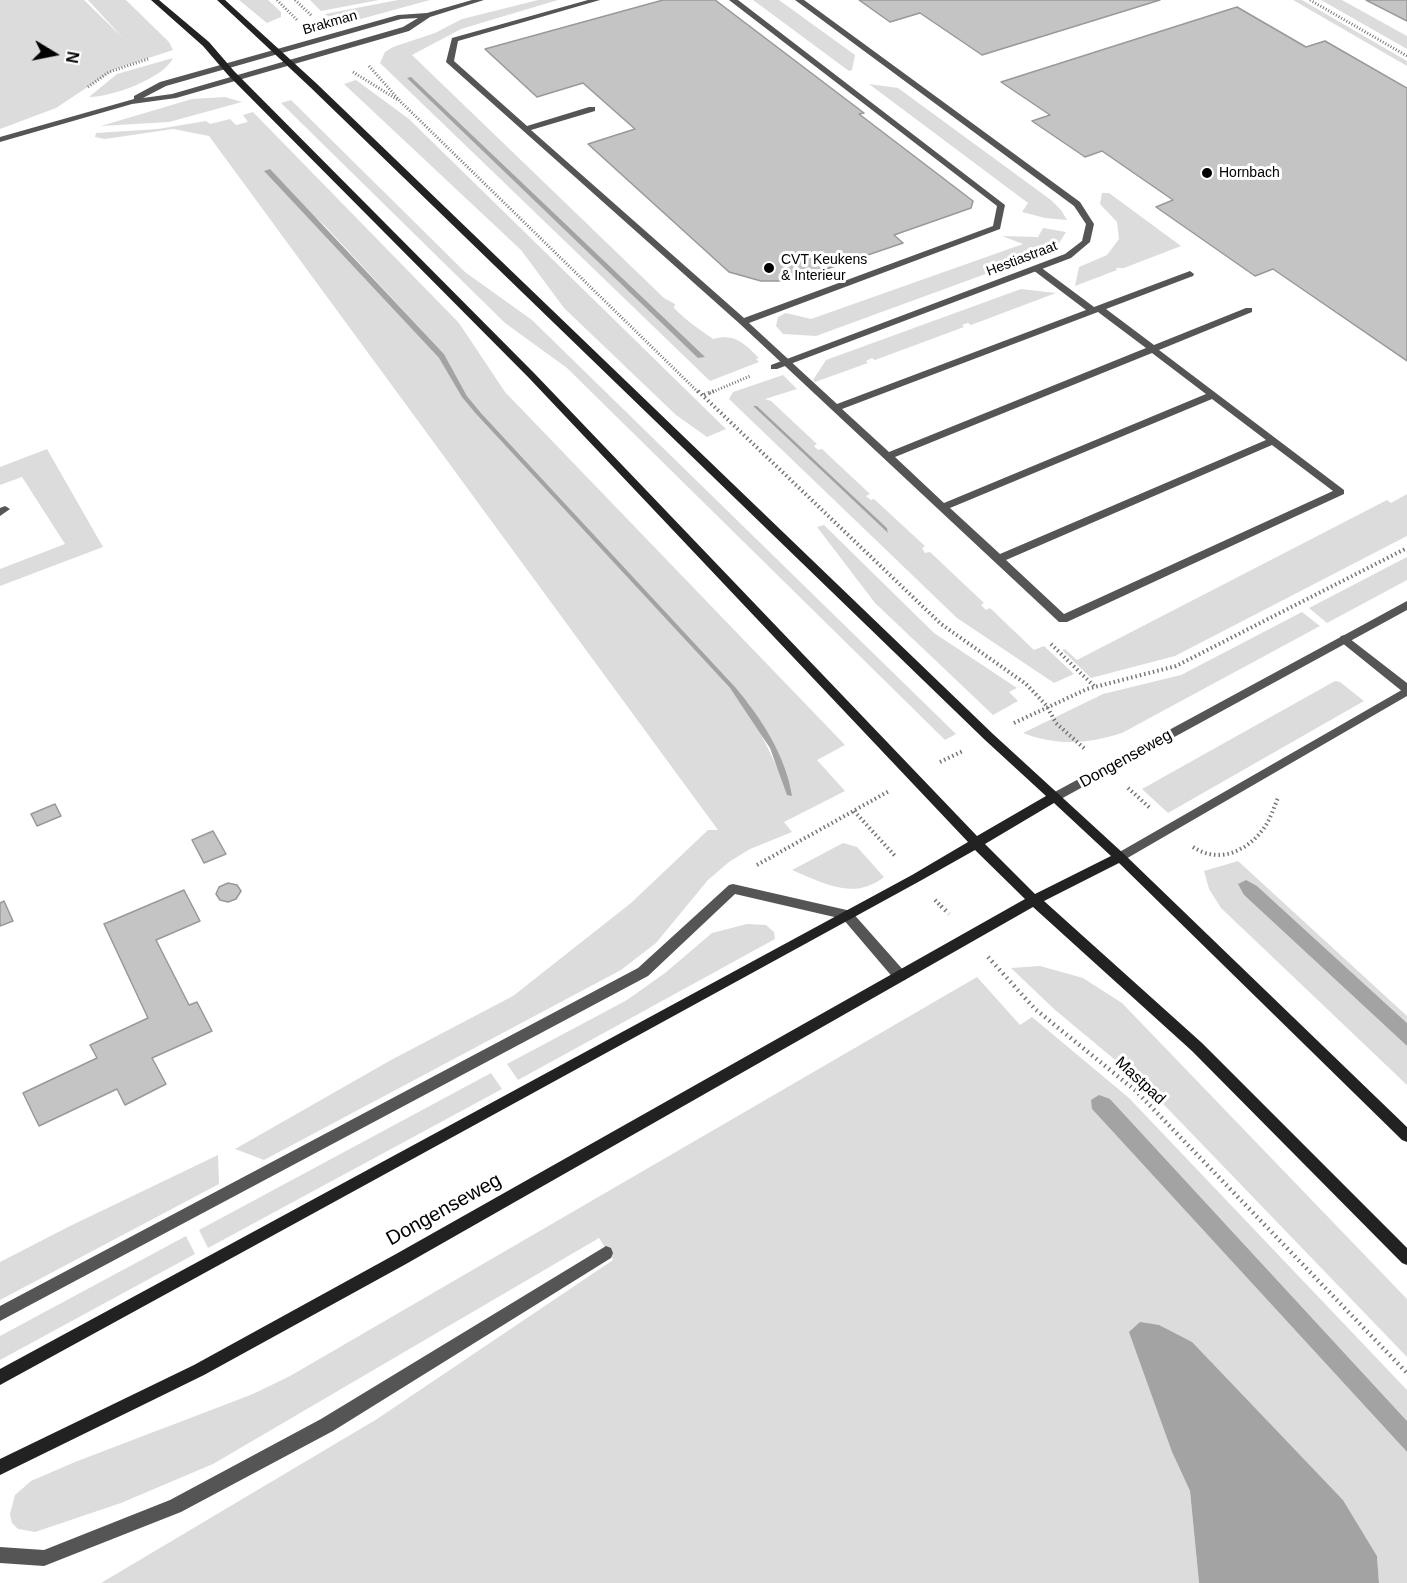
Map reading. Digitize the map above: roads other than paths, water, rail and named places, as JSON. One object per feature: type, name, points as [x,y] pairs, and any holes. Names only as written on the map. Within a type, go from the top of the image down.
[{"type":"main road","points":[[155,0],[206,44],[224,67],[532,376],[976,844],[1034,900],[1197,1047],[1407,1258]]},
{"type":"main road","points":[[221,0],[287,63],[314,85],[964,712],[1120,856],[1407,1136]]},
{"type":"main road","name":"Dongenseweg","points":[[0,1377],[916,878],[1055,797]]},
{"type":"main road","name":"Dongenseweg","points":[[0,1467],[209,1365],[1034,900],[1120,856]]},
{"type":"street","name":"Brakman","points":[[131,102],[163,84],[401,17],[427,15],[480,0]]},
{"type":"street","points":[[596,0],[455,40],[450,62],[743,322],[1063,619],[1340,492],[1153,350],[1036,268]]},
{"type":"street","points":[[734,0],[1001,205],[997,227],[743,322]]},
{"type":"street","name":"Hestiastraat","points":[[774,366],[1068,256],[1086,242],[1090,224],[1077,204],[799,0]]},
{"type":"street","name":"Brakman","points":[[131,102],[173,96],[406,29],[427,15]]},
{"type":"street","points":[[0,140],[131,102]]},
{"type":"street","points":[[526,129],[592,109]]},
{"type":"street","points":[[836,408],[1190,273]]},
{"type":"street","points":[[888,456],[1249,310]]},
{"type":"street","points":[[943,507],[1212,395]]},
{"type":"street","points":[[999,559],[1273,441]]},
{"type":"street","name":"Dongenseweg","points":[[1055,797],[1407,605]]},
{"type":"street","points":[[1346,639],[1407,690]]},
{"type":"street","name":"Dongenseweg","points":[[1120,856],[1407,690]]},
{"type":"street","points":[[0,1314],[643,972],[734,889],[847,915],[900,976]]},
{"type":"street","points":[[0,1555],[44,1558],[175,1506],[327,1425],[606,1253]]},
{"type":"place","name":"Hornbach","points":[[1207,173]]},
{"type":"place","name":"CVT Keukens & Interieur","points":[[769,268]]}]
